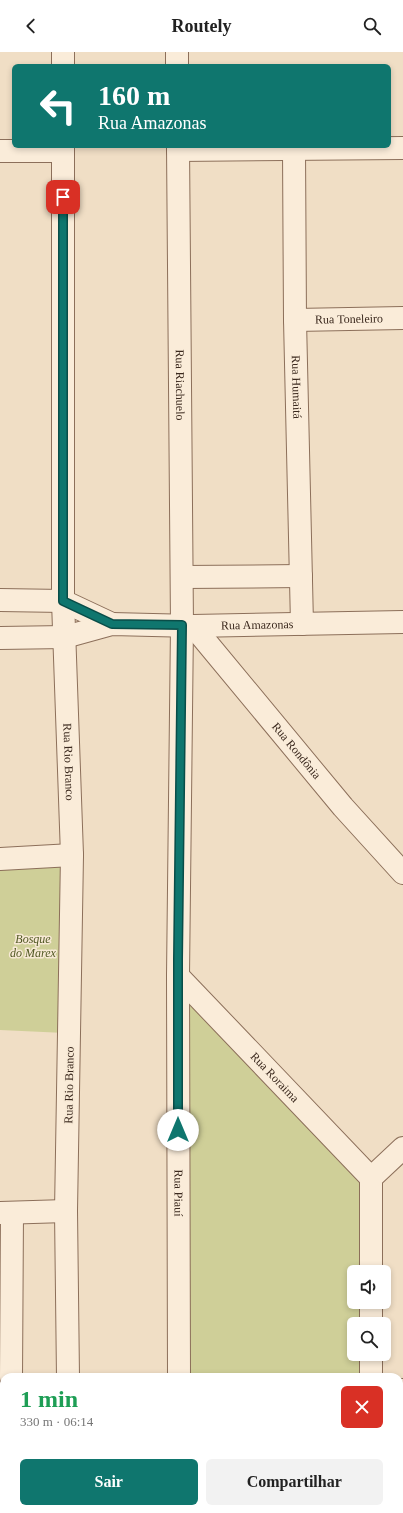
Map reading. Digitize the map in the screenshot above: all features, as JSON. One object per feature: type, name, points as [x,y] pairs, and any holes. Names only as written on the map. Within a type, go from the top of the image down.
[{"type":"street","points":[[63,52],[63,64]]},
{"type":"street","points":[[177,52],[177,64]]},
{"type":"street","points":[[0,151],[63,148]]},
{"type":"street","name":"Rua Rio Branco","points":[[63,148],[63,601],[72,856],[66,1211],[68,1373]]},
{"type":"street","points":[[178,148],[294,150],[403,148]]},
{"type":"street","name":"Rua Riachuelo","points":[[178,148],[182,577],[188,625]]},
{"type":"street","name":"Rua Humaitá","points":[[294,150],[295,320],[302,624]]},
{"type":"street","name":"Rua Toneleiro","points":[[295,320],[403,318]]},
{"type":"street","points":[[182,577],[301,576]]},
{"type":"street","points":[[0,600],[63,601]]},
{"type":"street","name":"Rua Amazonas","points":[[63,601],[112,624]]},
{"type":"street","name":"Rua Amazonas","points":[[0,638],[65,637],[112,624],[188,625],[403,622]]},
{"type":"street","name":"Rua Rondônia","points":[[188,625],[344,807],[403,873]]},
{"type":"street","name":"Rua Piauí","points":[[179,1373],[178,976],[188,625]]},
{"type":"street","points":[[0,859],[72,856]]},
{"type":"street","name":"Rua Roraima","points":[[178,976],[371,1178]]},
{"type":"street","points":[[371,1265],[371,1178],[403,1148]]},
{"type":"street","points":[[11,1373],[6,1213],[66,1211]]},
{"type":"street","points":[[371,1361],[371,1373]]},
{"type":"green space","name":"Bosque do Marex","points":[[0,862],[65,862],[65,1033],[0,1030]]},
{"type":"green space","points":[[184,981],[379,1173],[378,1265],[347,1265],[347,1309],[378,1309],[378,1317],[347,1317],[347,1361],[378,1361],[378,1373],[183,1373]]},
{"type":"route","points":[[63,197],[63,601],[112,624],[182,625],[178,960],[178,1130]]}]
